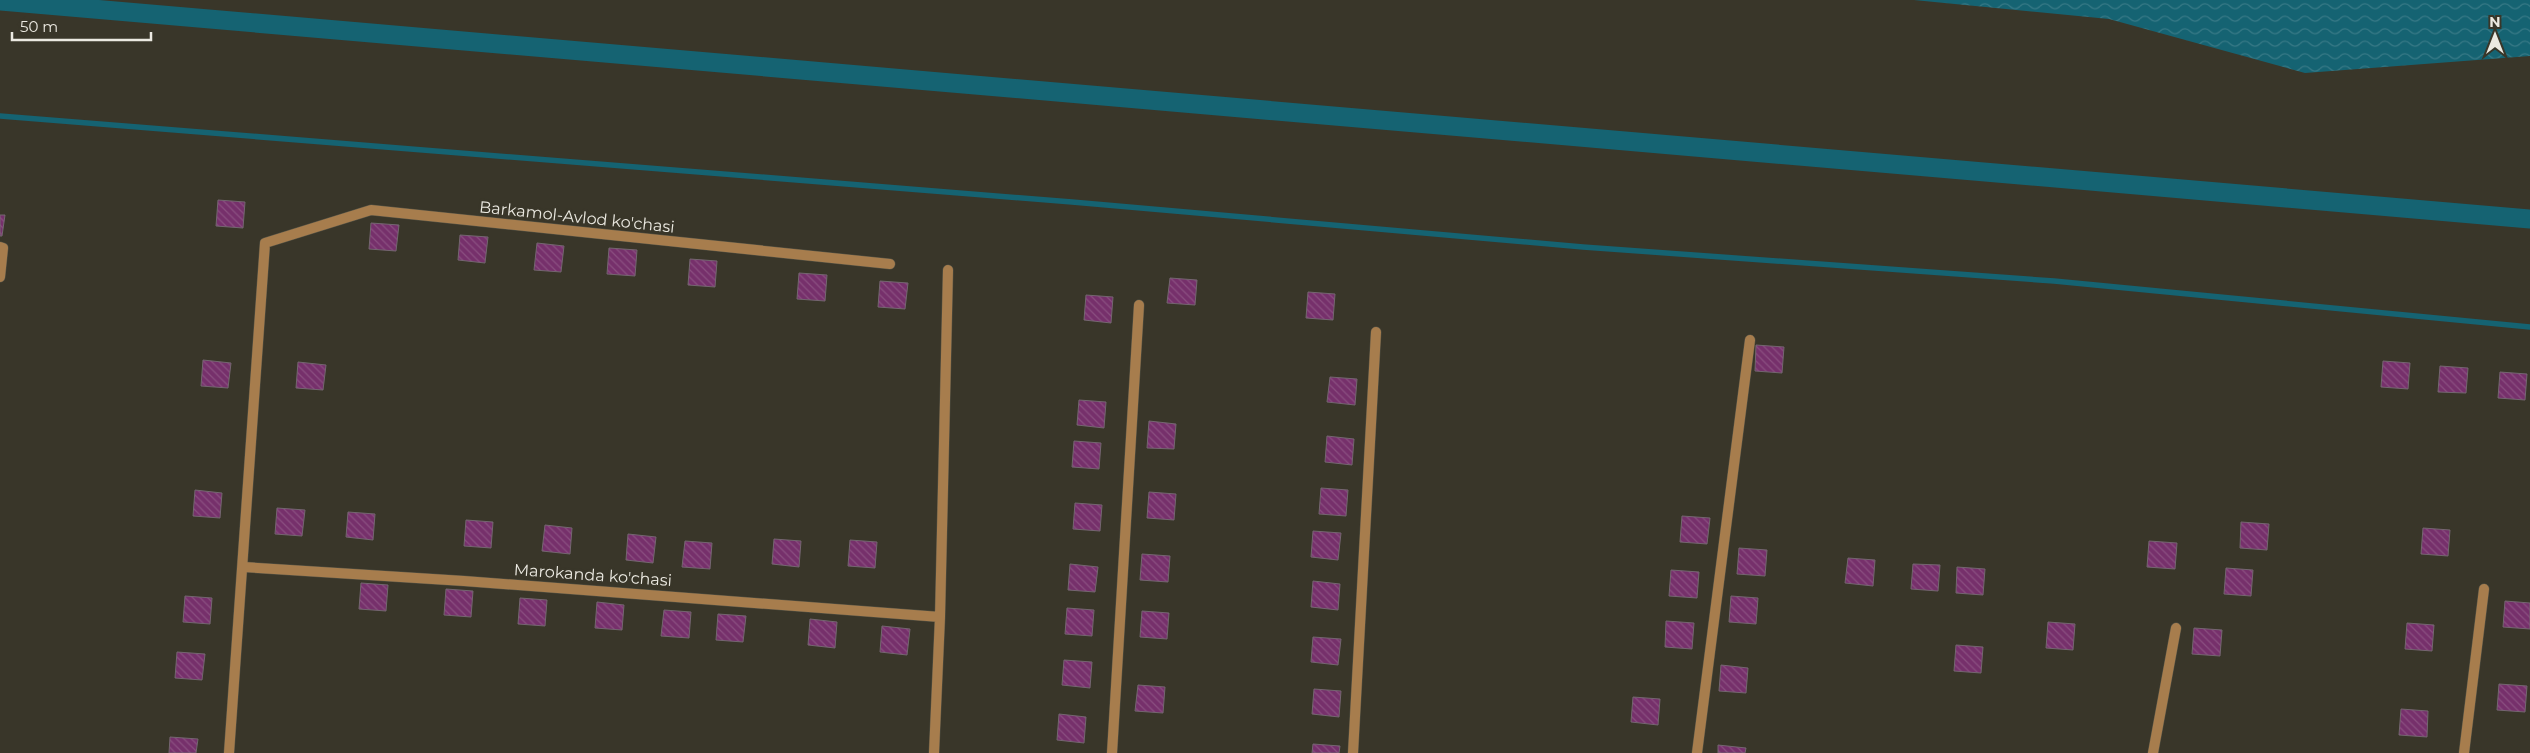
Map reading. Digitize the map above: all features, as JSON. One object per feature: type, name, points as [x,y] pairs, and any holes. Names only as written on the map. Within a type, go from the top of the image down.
[{"type":"street","name":"Barkamol-Avlod ko'chasi","points":[[244,567],[265,242],[371,210],[890,264]]},
{"type":"street","points":[[0,277],[1,248]]},
{"type":"street","points":[[934,753],[940,617],[948,270]]},
{"type":"street","points":[[1112,753],[1139,305]]},
{"type":"street","points":[[1353,753],[1376,332]]},
{"type":"street","points":[[1697,753],[1750,340]]},
{"type":"street","name":"Marokanda ko'chasi","points":[[244,567],[464,581],[940,617]]},
{"type":"street","points":[[228,753],[244,567]]},
{"type":"street","points":[[2464,753],[2484,589]]},
{"type":"street","points":[[2153,753],[2176,628]]},
{"type":"water","points":[[1914,0],[2530,0],[2530,56],[2305,73],[2109,19]]},
{"type":"building","points":[[218,200],[245,202],[243,228],[216,226]]},
{"type":"building","points":[[0,215],[5,215],[2,236],[0,236]]},
{"type":"building","points":[[371,223],[399,225],[396,251],[369,249]]},
{"type":"building","points":[[460,235],[488,237],[485,263],[458,260]]},
{"type":"building","points":[[537,243],[564,246],[561,272],[534,270]]},
{"type":"building","points":[[609,248],[637,250],[635,276],[607,274]]},
{"type":"building","points":[[690,259],[717,261],[715,287],[688,285]]},
{"type":"building","points":[[799,273],[827,275],[825,301],[797,299]]},
{"type":"building","points":[[1170,278],[1197,280],[1195,305],[1167,303]]},
{"type":"building","points":[[880,281],[908,283],[905,309],[878,307]]},
{"type":"building","points":[[1308,292],[1335,294],[1333,320],[1306,318]]},
{"type":"building","points":[[1086,295],[1113,297],[1111,323],[1084,320]]},
{"type":"building","points":[[1756,345],[1784,347],[1782,373],[1755,371]]},
{"type":"building","points":[[203,360],[231,363],[228,388],[201,386]]},
{"type":"building","points":[[2383,361],[2410,363],[2408,389],[2381,387]]},
{"type":"building","points":[[298,362],[326,365],[323,390],[296,388]]},
{"type":"building","points":[[2440,366],[2468,368],[2466,393],[2438,392]]},
{"type":"building","points":[[2500,372],[2527,374],[2525,400],[2498,398]]},
{"type":"building","points":[[1330,377],[1357,379],[1355,405],[1327,402]]},
{"type":"building","points":[[1079,400],[1106,402],[1104,428],[1077,425]]},
{"type":"building","points":[[1149,421],[1176,424],[1174,449],[1147,448]]},
{"type":"building","points":[[1327,436],[1354,439],[1352,465],[1325,462]]},
{"type":"building","points":[[1074,441],[1101,443],[1099,469],[1072,467]]},
{"type":"building","points":[[1321,488],[1348,490],[1346,516],[1319,514]]},
{"type":"building","points":[[195,490],[222,493],[220,518],[193,516]]},
{"type":"building","points":[[1149,492],[1176,494],[1174,520],[1147,518]]},
{"type":"building","points":[[1075,503],[1102,505],[1100,531],[1073,529]]},
{"type":"building","points":[[277,508],[305,510],[302,536],[275,534]]},
{"type":"building","points":[[348,512],[375,514],[373,540],[346,537]]},
{"type":"building","points":[[1682,516],[1710,518],[1707,544],[1680,542]]},
{"type":"building","points":[[466,520],[493,522],[491,548],[464,546]]},
{"type":"building","points":[[2241,522],[2269,524],[2267,550],[2240,548]]},
{"type":"building","points":[[545,525],[572,528],[570,554],[542,551]]},
{"type":"building","points":[[2423,528],[2450,530],[2448,556],[2421,554]]},
{"type":"building","points":[[1313,531],[1341,533],[1338,560],[1311,557]]},
{"type":"building","points":[[628,534],[656,537],[653,563],[626,560]]},
{"type":"building","points":[[774,539],[801,541],[799,567],[772,564]]},
{"type":"building","points":[[850,540],[877,542],[875,568],[848,566]]},
{"type":"building","points":[[685,541],[712,543],[710,569],[682,567]]},
{"type":"building","points":[[2149,541],[2177,543],[2175,569],[2147,567]]},
{"type":"building","points":[[1739,548],[1767,550],[1765,576],[1737,574]]},
{"type":"building","points":[[1142,554],[1170,556],[1168,582],[1140,580]]},
{"type":"building","points":[[1848,558],[1875,560],[1873,586],[1845,583]]},
{"type":"building","points":[[1070,564],[1098,567],[1095,592],[1068,590]]},
{"type":"building","points":[[1913,564],[1940,565],[1938,591],[1911,589]]},
{"type":"building","points":[[1957,567],[1985,569],[1983,595],[1956,593]]},
{"type":"building","points":[[2226,568],[2253,570],[2251,596],[2224,594]]},
{"type":"building","points":[[1671,570],[1699,572],[1697,598],[1669,596]]},
{"type":"building","points":[[1313,581],[1340,584],[1338,610],[1311,607]]},
{"type":"building","points":[[361,583],[388,585],[386,611],[359,609]]},
{"type":"building","points":[[446,589],[473,591],[471,617],[444,615]]},
{"type":"building","points":[[185,596],[212,598],[210,624],[183,622]]},
{"type":"building","points":[[1731,596],[1758,598],[1756,624],[1729,622]]},
{"type":"building","points":[[520,598],[547,600],[545,626],[518,624]]},
{"type":"building","points":[[2505,601],[2530,603],[2530,629],[2503,627]]},
{"type":"building","points":[[597,602],[624,605],[622,630],[595,628]]},
{"type":"building","points":[[1067,608],[1094,610],[1092,636],[1065,634]]},
{"type":"building","points":[[664,610],[691,612],[689,638],[661,636]]},
{"type":"building","points":[[1142,611],[1169,613],[1167,639],[1140,637]]},
{"type":"building","points":[[718,614],[746,616],[743,642],[716,640]]},
{"type":"building","points":[[810,619],[837,622],[835,648],[808,645]]},
{"type":"building","points":[[1666,621],[1694,623],[1692,649],[1665,647]]},
{"type":"building","points":[[2048,622],[2075,624],[2073,650],[2046,648]]},
{"type":"building","points":[[2407,623],[2434,625],[2432,651],[2405,649]]},
{"type":"building","points":[[882,626],[910,629],[907,655],[880,652]]},
{"type":"building","points":[[2194,628],[2222,630],[2220,656],[2192,654]]},
{"type":"building","points":[[1313,637],[1341,639],[1338,665],[1311,662]]},
{"type":"building","points":[[1956,645],[1983,647],[1981,673],[1954,671]]},
{"type":"building","points":[[177,652],[205,654],[202,680],[175,678]]},
{"type":"building","points":[[1064,660],[1092,662],[1090,688],[1062,685]]},
{"type":"building","points":[[1721,665],[1748,668],[1746,693],[1719,691]]},
{"type":"building","points":[[2499,684],[2527,686],[2525,712],[2497,710]]},
{"type":"building","points":[[1138,685],[1165,687],[1163,713],[1135,711]]},
{"type":"building","points":[[1314,689],[1341,691],[1339,717],[1312,714]]},
{"type":"building","points":[[1633,697],[1660,699],[1658,725],[1631,722]]},
{"type":"building","points":[[2401,709],[2428,711],[2427,737],[2399,735]]},
{"type":"building","points":[[1059,714],[1086,717],[1084,743],[1057,740]]},
{"type":"building","points":[[170,737],[198,739],[196,753],[169,753]]},
{"type":"building","points":[[1313,744],[1340,746],[1339,753],[1312,753]]},
{"type":"building","points":[[1718,745],[1746,748],[1745,753],[1718,753]]},
{"type":"waterway","points":[[0,1],[2530,219]]},
{"type":"waterway","points":[[0,116],[1072,202],[1583,247],[2054,281],[2530,327]]}]
